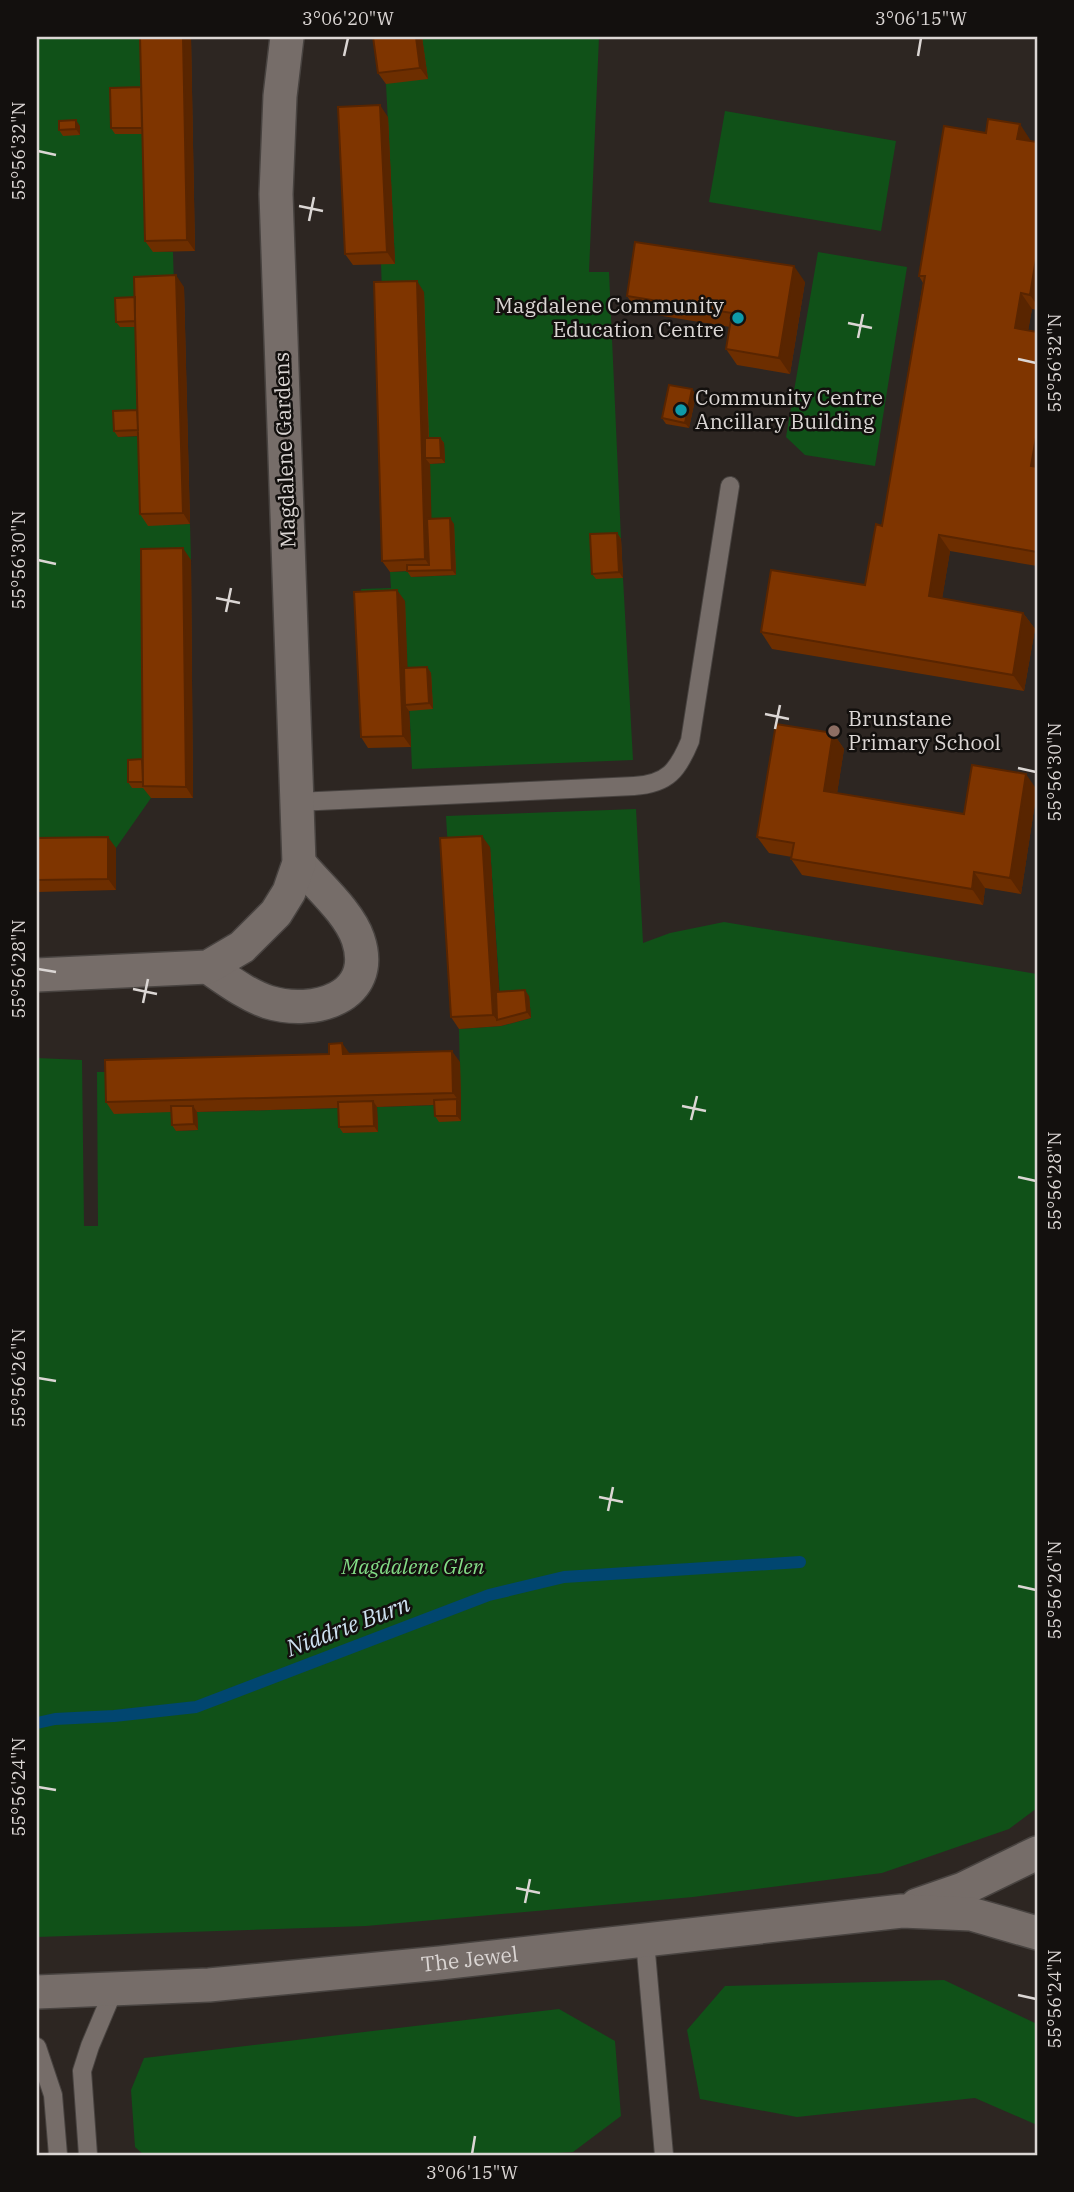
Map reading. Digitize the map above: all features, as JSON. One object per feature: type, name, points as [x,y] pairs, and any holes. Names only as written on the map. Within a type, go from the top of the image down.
[{"type":"street","name":"Magdalene Gardens","points":[[37,975],[208,967],[242,947],[276,913],[289,892],[299,863],[276,194],[280,96],[287,37]]},
{"type":"street","points":[[208,967],[261,999],[282,1005],[326,1004],[355,984],[361,964],[361,951],[352,926],[299,863]]},
{"type":"street","name":"The Jewel","points":[[902,1910],[962,1889],[1037,1853]]},
{"type":"street","name":"The Jewel","points":[[37,1992],[222,1984],[645,1941],[902,1910],[971,1914],[1037,1933]]},
{"type":"lane","points":[[297,802],[634,786],[648,785],[664,779],[681,763],[690,741],[730,486]]},
{"type":"lane","points":[[645,1941],[664,2155]]},
{"type":"lane","points":[[88,2155],[82,2071],[114,1989]]},
{"type":"lane","points":[[37,2047],[53,2095],[58,2155]]},
{"type":"green space","points":[[37,37],[148,37],[149,92],[115,134],[150,134],[153,251],[173,252],[174,287],[143,327],[145,416],[118,437],[146,436],[149,525],[190,524],[191,560],[149,560],[151,798],[116,848],[37,849]]},
{"type":"green space","points":[[422,37],[599,37],[589,272],[609,272],[621,539],[594,540],[623,578],[633,760],[412,769],[408,674],[362,603],[361,589],[391,588],[390,572],[411,571],[412,577],[456,575],[431,525],[429,464],[445,463],[444,444],[429,444],[425,338],[382,293],[381,264],[395,263],[386,84]]},
{"type":"green space","points":[[725,111],[896,141],[881,231],[709,202]]},
{"type":"green space","points":[[818,252],[907,267],[875,466],[805,455],[786,437]]},
{"type":"green space","name":"Magdalene Glen","points":[[636,809],[643,943],[670,933],[724,922],[1037,974],[1037,1808],[1009,1829],[882,1873],[693,1897],[366,1926],[37,1937],[37,1058],[82,1060],[84,1226],[98,1226],[97,1072],[113,1072],[175,1112],[176,1131],[198,1130],[197,1112],[342,1108],[343,1133],[378,1131],[377,1107],[438,1105],[461,1121],[459,1029],[501,1026],[531,1018],[529,996],[500,998],[490,847],[448,850],[446,816]]},
{"type":"green space","points":[[944,1980],[1037,2024],[1037,2125],[975,2098],[797,2117],[700,2099],[687,2030],[725,1986]]},
{"type":"green space","points":[[559,2009],[615,2041],[621,2116],[573,2152],[523,2155],[144,2155],[135,2147],[131,2090],[144,2058]]},
{"type":"building","points":[[140,37],[183,37],[187,240],[145,241]]},
{"type":"building","points":[[373,37],[416,37],[420,68],[378,73]]},
{"type":"building","points":[[141,87],[142,128],[111,128],[110,88]]},
{"type":"building","points":[[380,105],[387,252],[345,254],[338,107]]},
{"type":"building","points":[[988,119],[1020,124],[1017,139],[1037,142],[1037,253],[1030,295],[1021,293],[1015,328],[1037,332],[1037,432],[1031,466],[1037,467],[1037,552],[939,535],[929,596],[1023,613],[1013,675],[761,632],[771,570],[865,585],[876,524],[882,526],[925,276],[919,276],[944,126],[986,133]]},
{"type":"building","points":[[76,120],[76,129],[59,130],[59,121]]},
{"type":"building","name":"Magdalene Community Education Centre","points":[[635,242],[794,266],[779,358],[726,349],[732,313],[627,296]]},
{"type":"building","points":[[176,275],[183,513],[140,514],[134,277]]},
{"type":"building","points":[[417,281],[425,559],[382,561],[374,282]]},
{"type":"building","points":[[135,297],[135,321],[116,322],[115,298]]},
{"type":"building","name":"Community Centre Ancillary Building","points":[[669,385],[692,389],[685,423],[662,418]]},
{"type":"building","points":[[137,410],[138,430],[114,431],[113,411]]},
{"type":"building","points":[[425,438],[440,438],[441,458],[425,458]]},
{"type":"building","points":[[450,518],[452,570],[407,571],[407,565],[429,565],[427,519]]},
{"type":"building","points":[[617,533],[619,572],[592,574],[590,534]]},
{"type":"building","points":[[183,548],[186,787],[143,786],[141,549]]},
{"type":"building","points":[[397,590],[403,736],[361,737],[354,592]]},
{"type":"building","points":[[427,667],[429,703],[405,705],[404,668]]},
{"type":"building","points":[[776,724],[833,733],[824,791],[964,814],[972,765],[1026,774],[1010,878],[974,872],[972,889],[791,859],[794,843],[757,837]]},
{"type":"building","points":[[142,759],[143,782],[128,782],[128,760]]},
{"type":"building","points":[[482,836],[493,1015],[451,1017],[440,838]]},
{"type":"building","points":[[108,837],[108,879],[37,880],[37,838]]},
{"type":"building","points":[[525,990],[527,1012],[497,1020],[496,992]]},
{"type":"building","points":[[342,1043],[343,1054],[452,1051],[453,1093],[106,1102],[105,1060],[329,1054],[329,1044]]},
{"type":"building","points":[[457,1099],[457,1116],[435,1116],[434,1100]]},
{"type":"building","points":[[373,1101],[374,1126],[339,1127],[338,1102]]},
{"type":"building","points":[[171,1106],[193,1106],[194,1124],[172,1125]]},
{"type":"waterway","name":"Niddrie Burn","points":[[37,1723],[55,1719],[196,1707],[489,1595],[564,1577],[800,1562]]},
{"type":"place","name":"Magdalene Community Education Centre","points":[[738,318]]},
{"type":"place","name":"Community Centre Ancillary Building","points":[[681,410]]},
{"type":"place","name":"Brunstane Primary School","points":[[834,731]]}]
